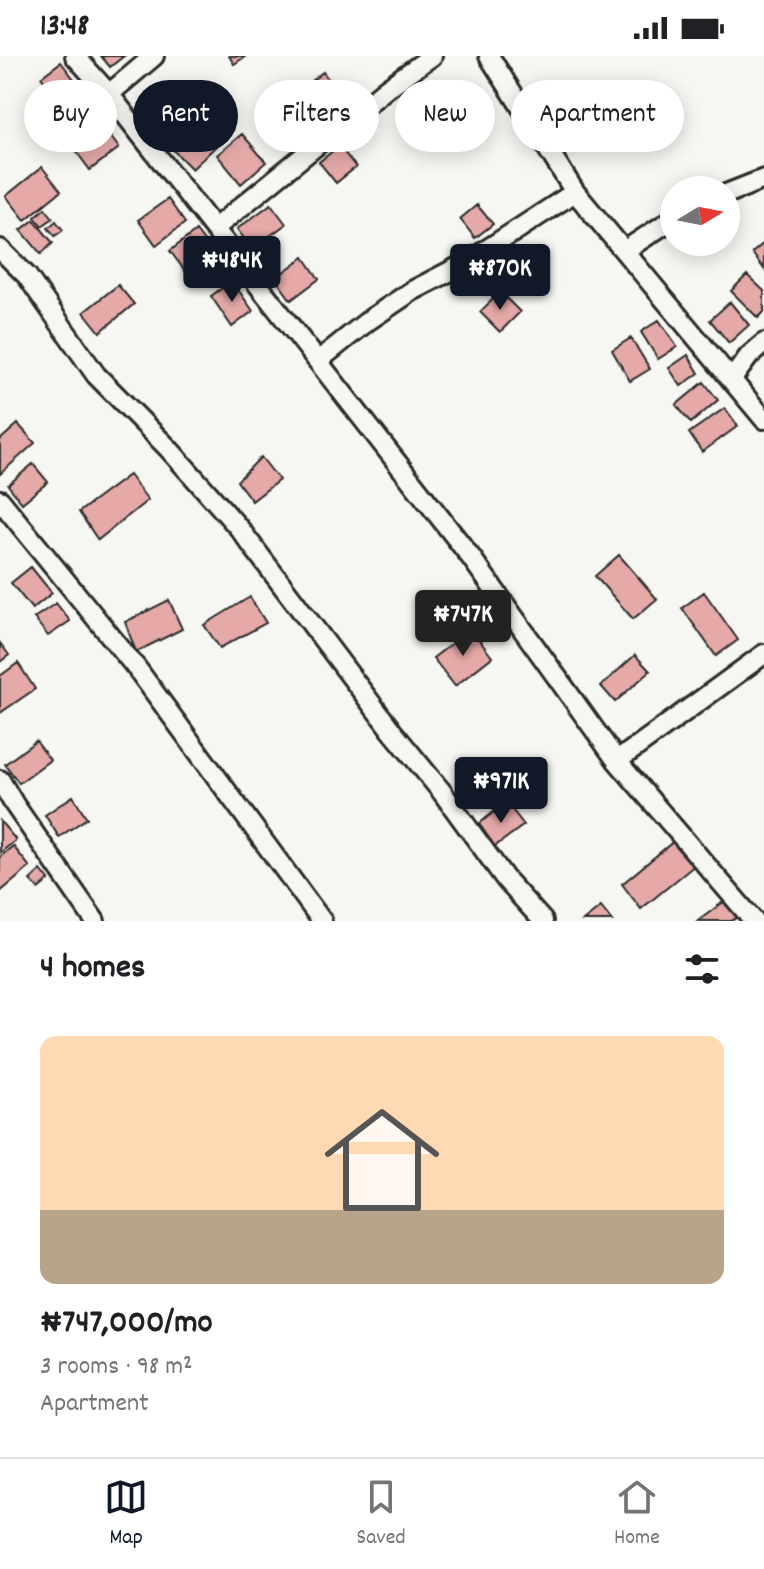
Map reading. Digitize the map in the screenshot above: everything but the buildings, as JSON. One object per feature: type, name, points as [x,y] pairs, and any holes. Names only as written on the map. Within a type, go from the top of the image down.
[{"type":"street","points":[[75,56],[96,80]]},
{"type":"street","points":[[117,87],[154,56]]},
{"type":"street","points":[[215,228],[387,88],[432,56]]},
{"type":"street","points":[[489,56],[575,192],[764,419]]},
{"type":"street","points":[[117,104],[470,556],[617,761],[754,921]]},
{"type":"street","points":[[740,188],[764,179]]},
{"type":"street","points":[[319,360],[412,291],[466,263],[575,192]]},
{"type":"street","points":[[624,251],[660,227]]},
{"type":"street","points":[[0,249],[27,276],[96,375],[168,448],[239,528],[506,880],[543,921]]},
{"type":"street","points":[[732,379],[749,356],[764,343]]},
{"type":"street","points":[[0,500],[138,670],[322,921]]},
{"type":"street","points":[[617,761],[764,654]]},
{"type":"street","points":[[0,780],[7,807],[95,921]]}]
